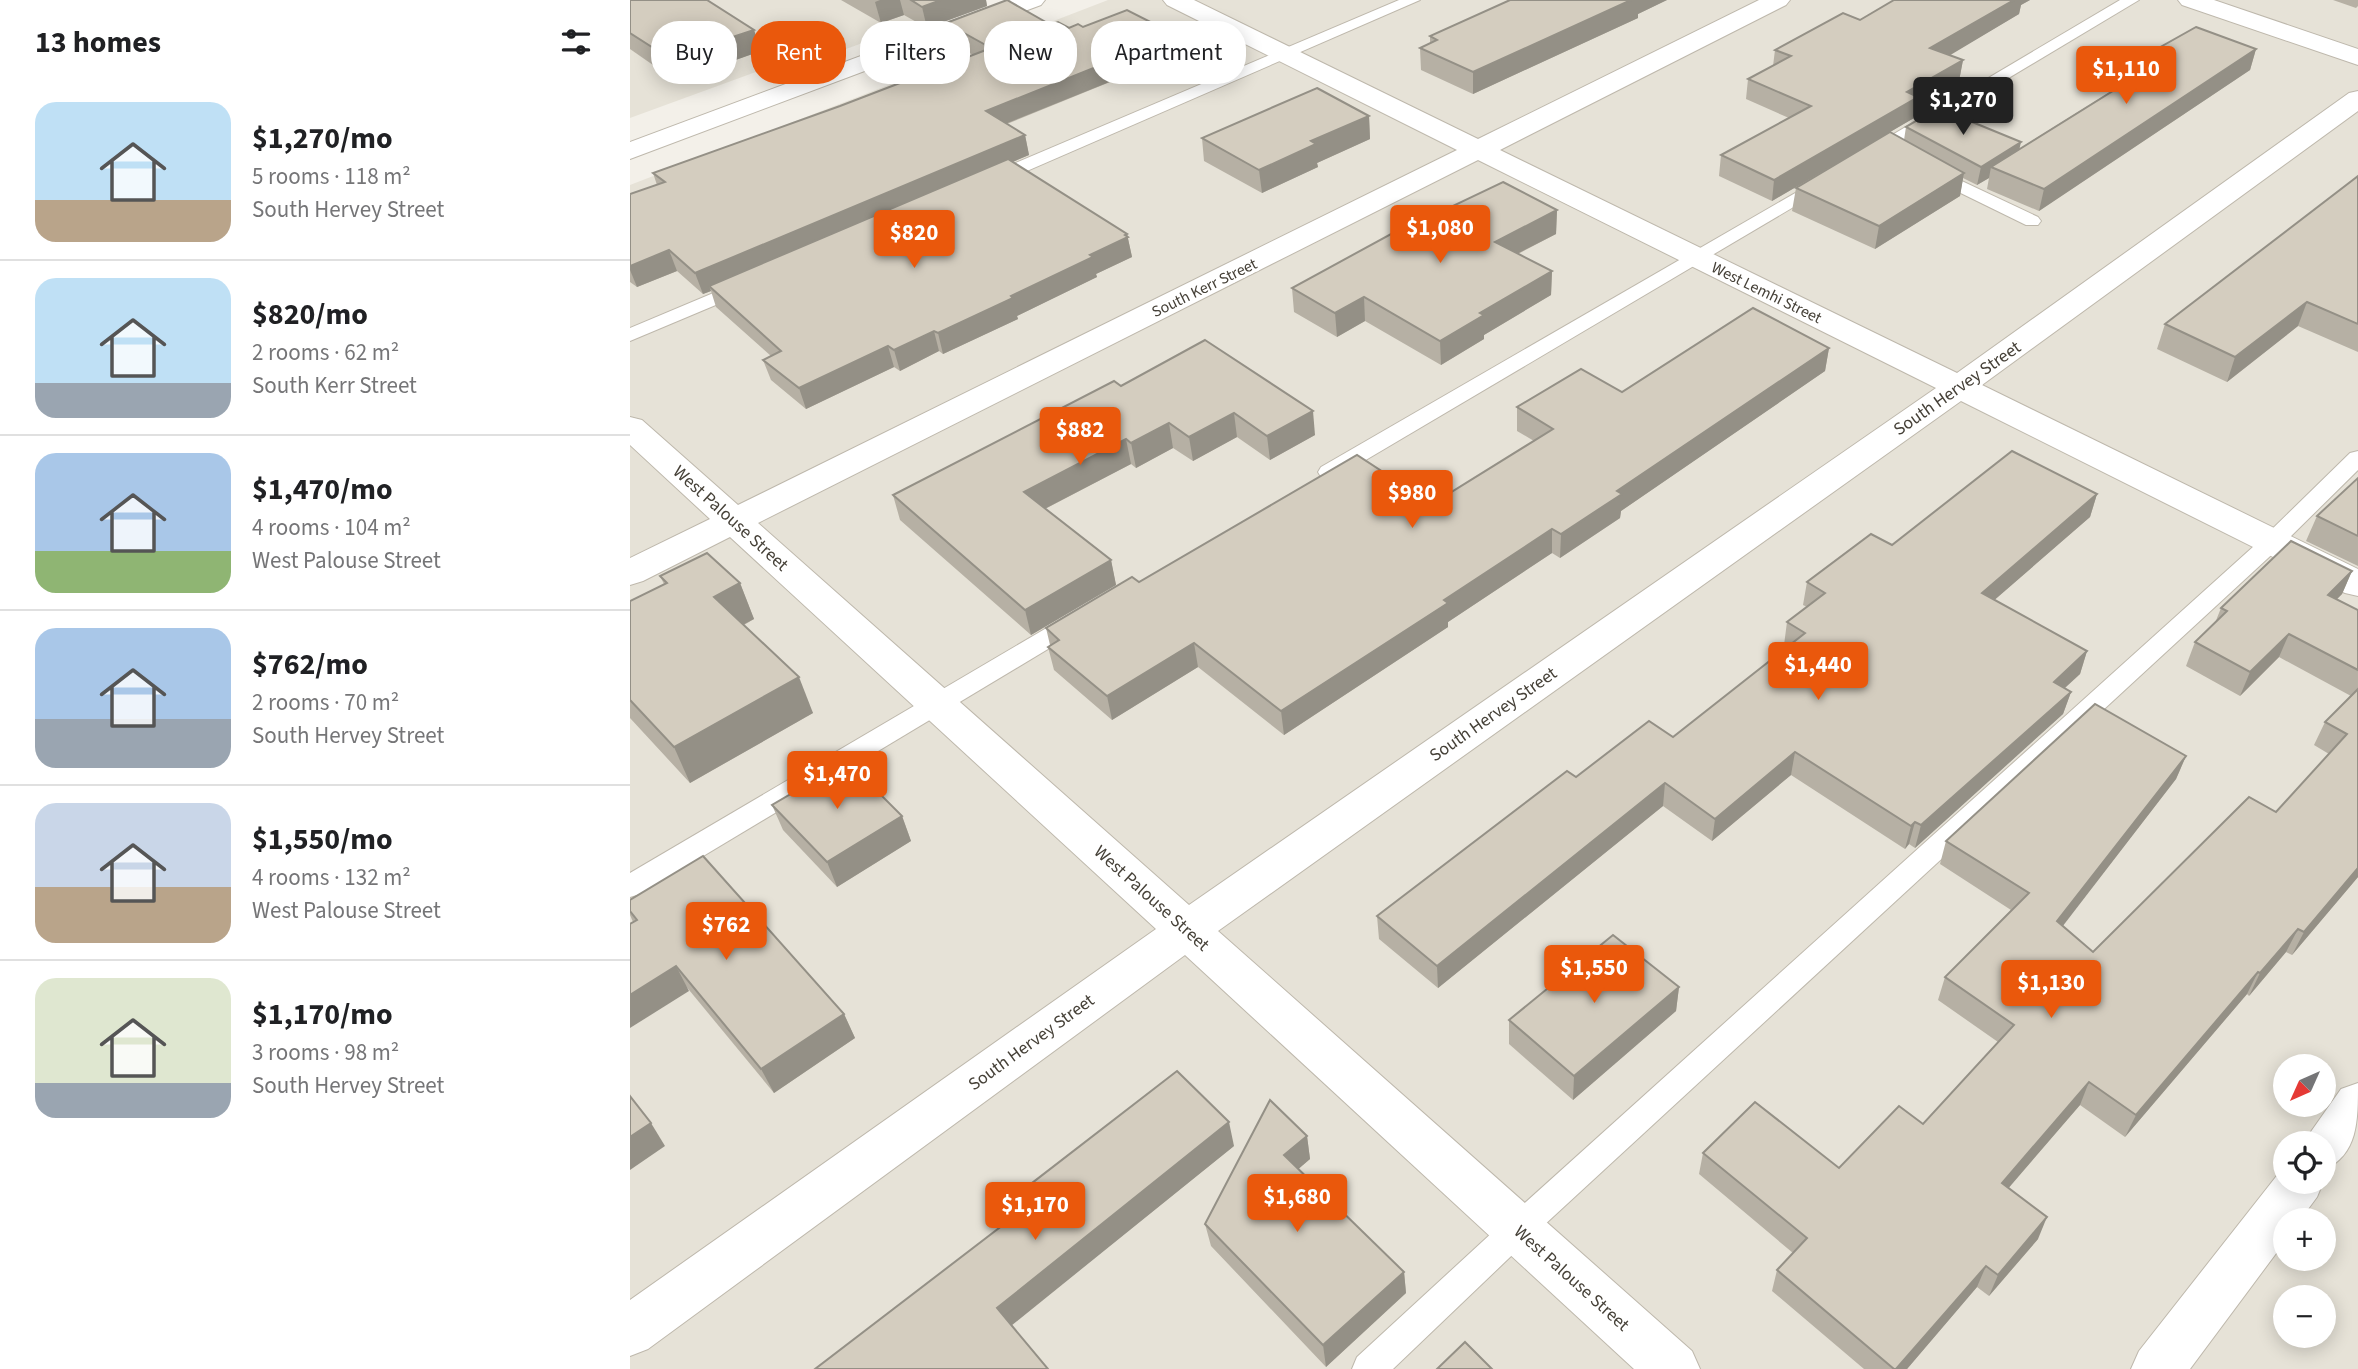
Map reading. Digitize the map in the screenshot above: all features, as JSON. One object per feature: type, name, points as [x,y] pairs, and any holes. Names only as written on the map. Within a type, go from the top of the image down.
[{"type":"street","points":[[630,150],[1033,0]]},
{"type":"street","name":"West Lemhi Street","points":[[1175,0],[2358,584]]},
{"type":"street","name":"South Kerr Street","points":[[630,573],[1778,0]]},
{"type":"street","points":[[2190,0],[2358,57]]},
{"type":"street","name":"South Hervey Street","points":[[630,1331],[1187,930],[1959,387],[2358,99]]},
{"type":"street","name":"West Palouse Street","points":[[630,427],[1673,1369]]},
{"type":"street","points":[[2336,1133],[2358,1104]]},
{"type":"street","points":[[2158,1369],[2290,1194]]},
{"type":"lane","points":[[977,187],[1412,0]]},
{"type":"lane","points":[[1310,484],[1844,169],[1891,148],[2131,0]]},
{"type":"lane","points":[[1920,166],[2032,221]]},
{"type":"lane","points":[[630,335],[758,280]]},
{"type":"lane","points":[[1369,1369],[1518,1229],[2273,542],[2358,458]]},
{"type":"lane","points":[[630,886],[1093,612]]},
{"type":"shaded area","points":[[630,0],[981,0],[923,21],[860,21],[860,44],[846,49],[846,21],[751,21],[751,74],[737,79],[737,21],[651,21],[651,84],[723,84],[630,118]]},
{"type":"shaded area","points":[[1108,0],[2358,0],[2358,1369],[630,1369],[630,185],[891,84],[970,84],[970,53],[984,48],[984,84],[1077,84],[1077,21],[1054,21]]},
{"type":"building","points":[[630,0],[707,0],[751,28],[751,31],[737,36],[737,21],[651,21],[651,46],[630,33]]},
{"type":"building","points":[[911,0],[941,0],[922,7]]},
{"type":"building","points":[[1007,0],[1044,21],[984,21],[984,44],[970,36],[970,21],[951,21]]},
{"type":"building","points":[[1510,0],[1631,0],[1473,72],[1420,48],[1437,40],[1430,36]]},
{"type":"building","points":[[1894,0],[2014,0],[1930,48],[1963,60],[1907,92],[1918,97],[1774,180],[1721,155],[1811,106],[1748,79],[1791,56],[1775,50],[1843,13],[1860,20]]},
{"type":"building","points":[[1127,10],[1149,21],[1099,21]]},
{"type":"building","points":[[1078,24],[1083,27],[1091,24],[1091,69],[1077,75]]},
{"type":"building","points":[[2196,27],[2256,49],[2044,189],[1991,167],[2140,74],[2123,68]]},
{"type":"building","points":[[984,51],[984,84],[1054,84],[986,111],[1025,135],[695,273],[669,250],[630,266],[630,194],[665,182],[653,173],[897,84],[970,84],[970,56]]},
{"type":"building","points":[[1317,88],[1369,116],[1311,141],[1316,144],[1259,170],[1202,138]]},
{"type":"building","points":[[1938,108],[2021,142],[1981,167],[1906,127]]},
{"type":"building","points":[[1890,132],[1964,173],[1879,226],[1796,188]]},
{"type":"building","points":[[1008,159],[1128,237],[1011,296],[1013,298],[938,333],[934,331],[894,350],[888,346],[799,388],[763,360],[781,351],[709,286]]},
{"type":"building","points":[[2358,176],[2358,324],[2307,302],[2235,357],[2165,324]]},
{"type":"building","points":[[1503,182],[1557,210],[1495,242],[1552,271],[1480,313],[1484,315],[1440,341],[1364,297],[1335,313],[1292,288],[1426,215],[1430,217]]},
{"type":"building","points":[[1753,308],[1829,348],[1617,491],[1622,494],[1561,534],[1552,529],[1444,600],[1448,603],[1281,711],[1194,643],[1107,696],[1048,647],[1059,640],[1046,628],[1132,577],[1139,582],[1357,455],[1432,504],[1553,429],[1517,407],[1581,369],[1622,392]]},
{"type":"building","points":[[1205,340],[1313,411],[1267,436],[1234,413],[1189,437],[1169,423],[1131,443],[1126,439],[1024,492],[1111,560],[1025,610],[893,495],[1114,381],[1121,386]]},
{"type":"building","points":[[2012,451],[2097,494],[1982,593],[2087,651],[2054,682],[2071,692],[1921,825],[1915,822],[1911,826],[1795,752],[1715,819],[1665,783],[1437,966],[1377,916],[1567,771],[1576,777],[1649,721],[1673,737],[1805,633],[1787,622],[1825,593],[1807,582],[1871,534],[1892,545]]},
{"type":"building","points":[[2358,478],[2358,536],[2317,516]]},
{"type":"building","points":[[2291,541],[2352,571],[2328,595],[2358,610],[2358,670],[2289,634],[2250,672],[2195,642],[2227,611],[2221,608]]},
{"type":"building","points":[[707,553],[740,583],[714,597],[799,677],[674,747],[630,700],[630,601],[667,583],[660,576]]},
{"type":"building","points":[[2358,689],[2358,868],[2304,932],[2298,929],[2260,973],[2258,972],[2136,1115],[2089,1082],[2002,1183],[2047,1217],[1998,1275],[1986,1266],[1894,1369],[1777,1270],[1807,1238],[1703,1153],[1755,1102],[1839,1168],[1899,1106],[1923,1124],[2014,1025],[1945,977],[2029,893],[1946,841],[2095,704],[2186,756],[2057,921],[2093,952],[2249,797],[2276,812],[2347,734],[2325,722]]},
{"type":"building","points":[[847,761],[902,816],[827,862],[772,805]]},
{"type":"building","points":[[703,856],[844,1014],[761,1069],[676,966],[630,995],[630,924],[637,920],[630,911],[630,900]]},
{"type":"building","points":[[1613,935],[1679,987],[1574,1076],[1509,1020]]},
{"type":"building","points":[[1177,1071],[1229,1122],[997,1308],[1048,1369],[815,1369],[1020,1212],[1010,1200]]},
{"type":"building","points":[[630,1096],[651,1123],[630,1137]]},
{"type":"building","points":[[1270,1100],[1307,1136],[1284,1155],[1404,1272],[1323,1345],[1205,1224]]},
{"type":"building","points":[[1465,1342],[1492,1369],[1437,1369]]}]
